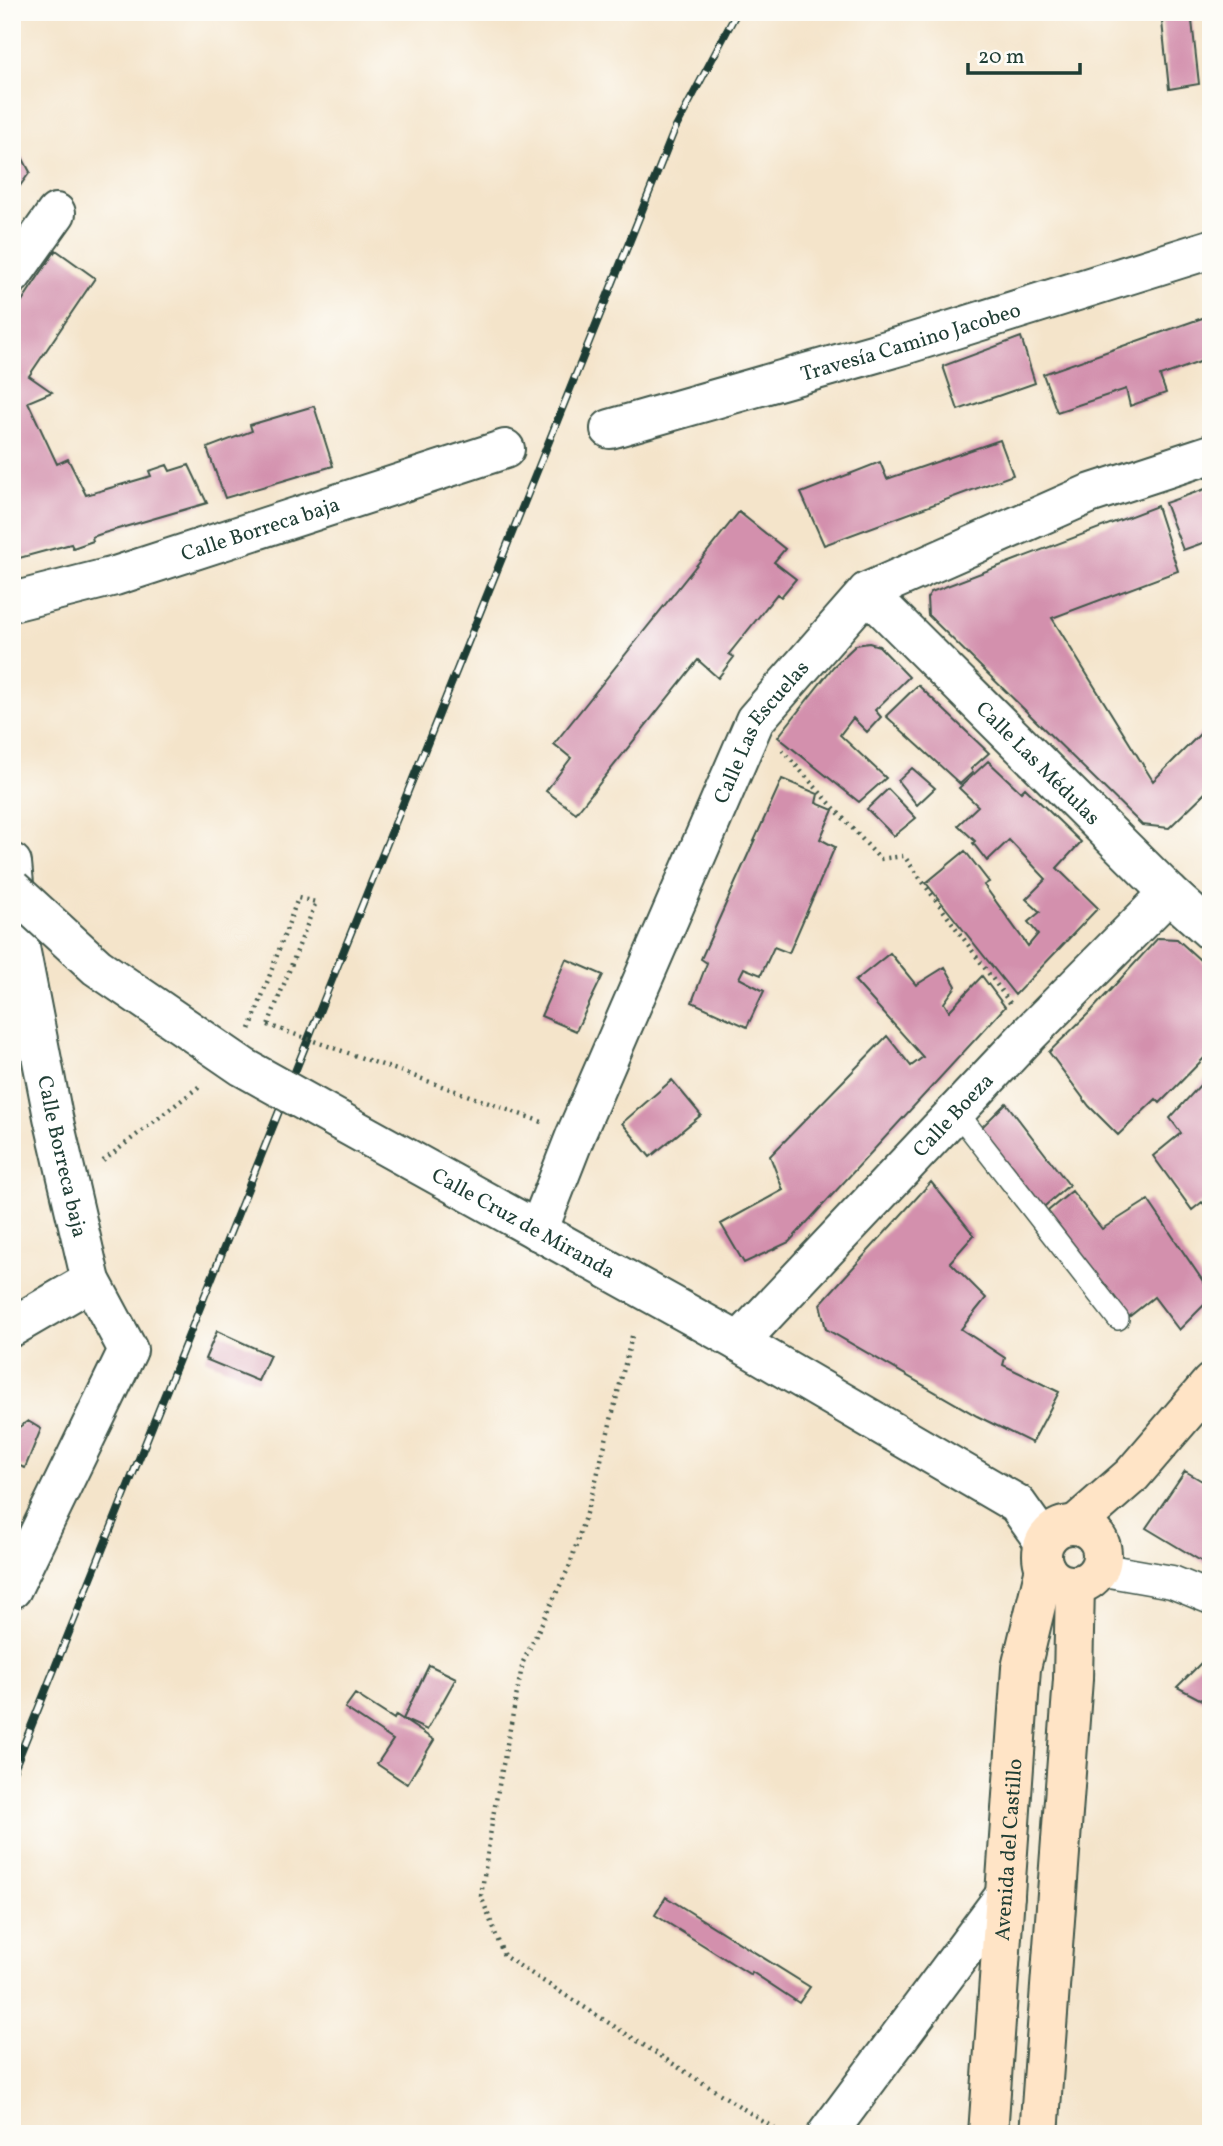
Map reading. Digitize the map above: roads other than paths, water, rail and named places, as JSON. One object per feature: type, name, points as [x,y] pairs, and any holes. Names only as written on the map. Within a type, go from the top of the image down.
[{"type":"main road","points":[[1039,2134],[1073,1679],[1073,1555],[1132,1475],[1211,1383]]},
{"type":"main road","name":"Avenida del Castillo","points":[[988,2134],[1021,1668],[1073,1555]]},
{"type":"street","points":[[12,275],[56,213]]},
{"type":"street","name":"Travesía Camino Jacobeo","points":[[610,429],[891,349],[1211,249]]},
{"type":"street","name":"Calle Borreca baja","points":[[12,602],[115,576],[505,449]]},
{"type":"street","name":"Calle Las Escuelas","points":[[538,1231],[576,1134],[755,720],[867,592],[1089,494],[1211,454]]},
{"type":"street","name":"Calle Las Médulas","points":[[867,592],[1169,893],[1211,931]]},
{"type":"street","name":"Calle Borreca baja","points":[[12,863],[20,947],[53,1117],[91,1282],[128,1350],[12,1590]]},
{"type":"street","name":"Calle Cruz de Miranda","points":[[12,888],[97,967],[243,1067],[740,1342],[1017,1504],[1073,1555]]},
{"type":"street","name":"Calle Boeza","points":[[740,1342],[1031,1032],[1169,893]]},
{"type":"street","points":[[12,1327],[91,1282]]},
{"type":"street","points":[[1073,1555],[1172,1582],[1211,1598]]},
{"type":"street","points":[[827,2134],[1005,1895]]},
{"type":"lane","points":[[956,1111],[1118,1319]]},
{"type":"railway","points":[[12,1774],[674,131],[737,12]]}]
